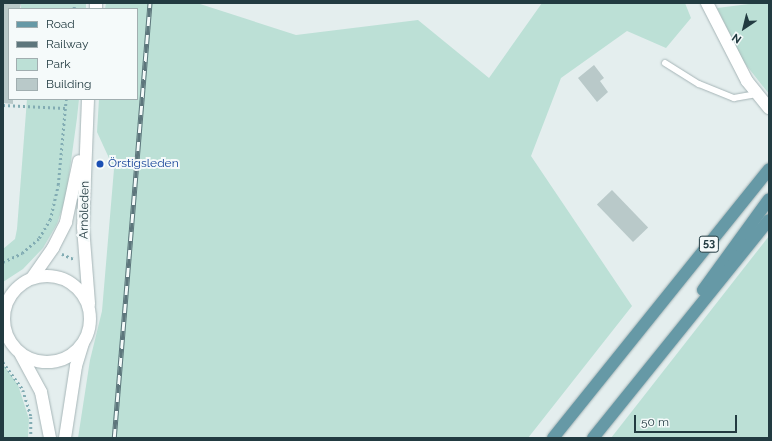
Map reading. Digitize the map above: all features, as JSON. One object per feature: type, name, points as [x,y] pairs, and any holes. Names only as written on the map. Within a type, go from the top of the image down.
[{"type":"main road","points":[[707,3],[747,81],[769,108]]},
{"type":"main road","name":"Arnöleden","points":[[32,278],[53,248],[66,222],[75,190],[88,104]]},
{"type":"main road","name":"Arnöleden","points":[[88,104],[83,227],[89,311]]},
{"type":"main road","name":"53","points":[[553,438],[769,170]]},
{"type":"main road","points":[[673,338],[727,254],[769,199]]},
{"type":"main road","name":"53","points":[[593,438],[769,220]]},
{"type":"main road","points":[[3,291],[32,278],[47,275],[62,278],[75,286],[84,297],[89,311],[89,326],[76,366],[65,438]]},
{"type":"main road","points":[[19,285],[9,297],[4,311],[6,338],[19,352],[32,370],[41,392],[50,438]]},
{"type":"main road","points":[[19,352],[32,359],[55,360],[75,351],[84,340]]},
{"type":"lane","points":[[665,63],[698,84],[734,98],[757,94]]},
{"type":"path","points":[[3,262],[22,253],[38,238],[50,220],[56,200],[66,100]]},
{"type":"path","points":[[3,105],[65,108]]},
{"type":"path","points":[[3,362],[23,390],[31,418],[31,438]]},
{"type":"green space","points":[[21,3],[86,3],[86,8],[21,8]]},
{"type":"green space","points":[[106,3],[197,3],[296,35],[418,20],[489,78],[542,3],[685,3],[691,18],[666,48],[627,31],[561,78],[531,156],[632,306],[528,438],[78,438],[90,360],[102,311],[114,169],[97,132],[99,100],[138,100],[138,8],[105,8]]},
{"type":"green space","points":[[769,3],[769,94],[743,61],[717,8]]},
{"type":"green space","points":[[27,100],[79,100],[66,197],[57,224],[43,248],[23,269],[3,282],[3,249],[15,239]]},
{"type":"green space","points":[[769,236],[769,438],[611,438]]},
{"type":"green space","points":[[3,364],[18,385],[29,419],[28,438],[3,438]]},
{"type":"building","points":[[3,3],[21,3],[20,8],[8,8],[8,100],[13,100],[13,104],[3,103]]},
{"type":"building","points":[[594,65],[604,78],[600,81],[608,92],[597,102],[578,78]]},
{"type":"building","points":[[612,190],[648,227],[633,242],[597,205]]},
{"type":"railway","points":[[114,438],[150,3]]},
{"type":"place","name":"Örstigsleden","points":[[100,164]]}]
